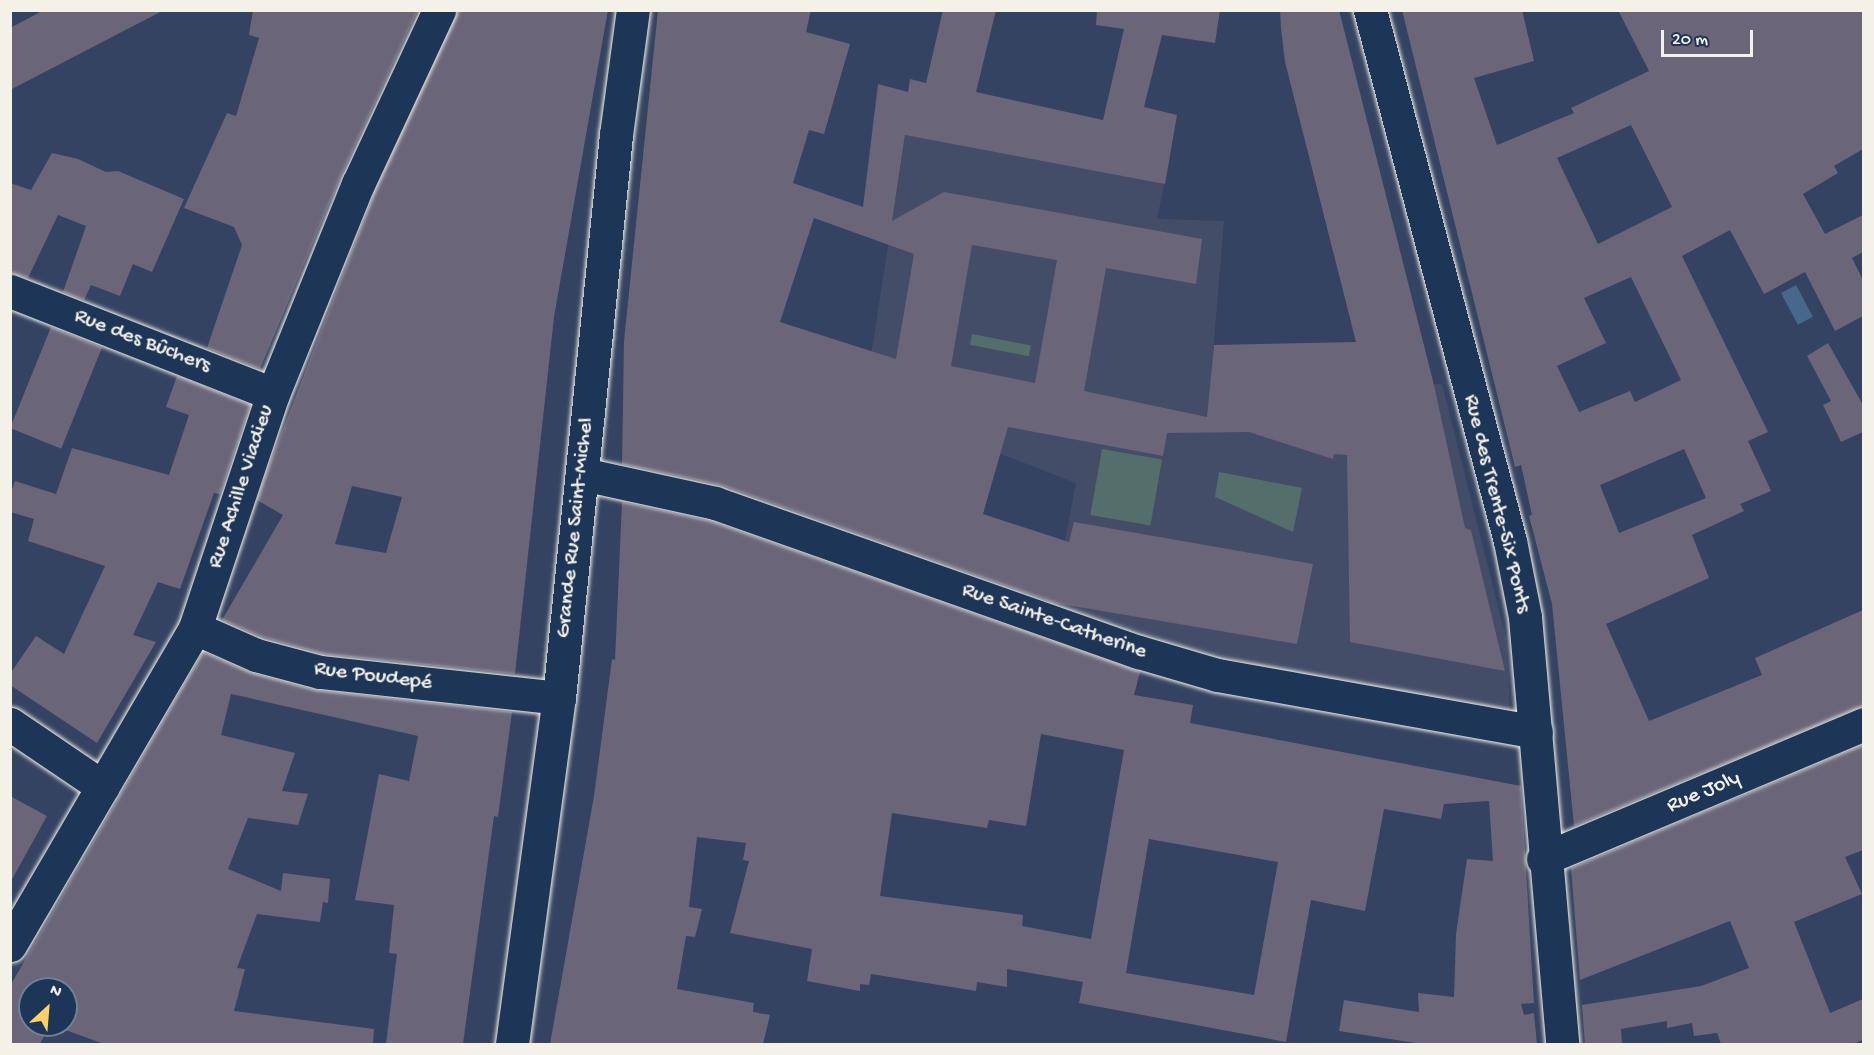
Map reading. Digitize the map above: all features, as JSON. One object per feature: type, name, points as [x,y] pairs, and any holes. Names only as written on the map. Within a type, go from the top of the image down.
[{"type":"street","name":"Rue Achille Viadieu","points":[[10,945],[195,628],[273,394],[358,184],[439,10]]},
{"type":"street","name":"Grande Rue Saint-Michel","points":[[512,1044],[559,698],[616,135],[633,10]]},
{"type":"street","name":"Rue des Trente-Six Ponts","points":[[1370,10],[1510,541],[1525,617],[1536,732],[1543,859],[1562,1044]]},
{"type":"street","name":"Rue des Bûchers","points":[[10,291],[273,394]]},
{"type":"street","name":"Rue Sainte-Catherine","points":[[582,474],[715,503],[1138,652],[1217,675],[1536,732]]},
{"type":"street","name":"Rue Poudepé","points":[[195,628],[256,655],[320,672],[559,698]]},
{"type":"street","points":[[10,724],[103,787]]},
{"type":"street","name":"Rue Joly","points":[[1543,859],[1863,724]]},
{"type":"shaded area","points":[[911,98],[1170,157],[1157,219],[1224,221],[1210,390],[1442,384],[1506,638],[1510,713],[1257,665],[1184,646],[1047,601],[1065,541],[1076,483],[864,401]]},
{"type":"shaded area","points":[[1796,285],[1813,317],[1798,325],[1781,293]]},
{"type":"green space","points":[[972,334],[1031,345],[1029,356],[970,345]]},
{"type":"green space","points":[[1102,449],[1162,460],[1150,526],[1090,515]]},
{"type":"green space","points":[[1219,472],[1302,488],[1293,532],[1215,497]]},
{"type":"building","points":[[44,10],[164,10],[10,90],[10,28]]},
{"type":"building","points":[[253,10],[418,10],[341,176],[260,369],[207,348],[242,245],[234,227],[184,208],[227,113],[236,116],[259,38],[249,35]]},
{"type":"building","points":[[457,10],[608,10],[554,317],[515,674],[323,654],[262,637],[222,620],[283,515],[257,500],[375,191]],"holes":[[[352,486],[402,497],[386,553],[335,544]]]},
{"type":"building","points":[[658,10],[811,10],[806,32],[850,44],[824,134],[809,130],[793,183],[863,207],[878,84],[908,92],[910,79],[926,83],[943,10],[996,10],[976,92],[1103,120],[1124,29],[1096,25],[1097,10],[1220,10],[1215,43],[1162,35],[1144,107],[1177,115],[1165,184],[905,135],[892,221],[944,192],[1202,239],[1196,284],[1106,268],[1084,391],[1207,417],[1214,345],[1356,342],[1285,62],[1280,10],[1339,10],[1434,385],[1465,528],[1471,530],[1505,671],[1350,642],[1347,455],[1334,454],[1333,459],[1249,432],[1167,433],[1163,456],[1008,427],[983,514],[1069,542],[1074,522],[1313,564],[1297,644],[1055,603],[721,485],[622,464],[624,341]],"holes":[[[814,218],[914,254],[896,359],[780,322]],[[972,245],[1057,260],[1035,383],[951,366]]]},
{"type":"building","points":[[1402,10],[1522,10],[1534,61],[1474,78],[1497,145],[1574,113],[1571,108],[1649,71],[1618,10],[1863,10],[1863,149],[1834,166],[1838,173],[1803,194],[1825,234],[1863,215],[1863,252],[1852,258],[1863,280],[1863,316],[1835,331],[1805,272],[1764,294],[1730,230],[1682,256],[1768,432],[1748,441],[1771,491],[1740,504],[1744,511],[1692,535],[1709,578],[1606,624],[1649,721],[1762,675],[1755,658],[1863,610],[1863,706],[1574,826],[1552,604],[1529,516],[1532,515],[1521,465],[1515,467]],"holes":[[[1631,125],[1672,207],[1598,244],[1557,158]],[[1631,277],[1681,380],[1635,402],[1630,391],[1579,412],[1557,366],[1606,343],[1584,298]],[[1684,449],[1706,498],[1619,533],[1600,485]]]},
{"type":"building","points":[[52,153],[78,159],[106,172],[118,171],[184,199],[152,272],[133,264],[120,296],[91,285],[84,300],[63,292],[86,226],[58,215],[28,278],[10,273],[10,183],[31,190]]},
{"type":"building","points":[[51,327],[102,348],[61,449],[10,428]]},
{"type":"building","points":[[1828,343],[1863,405],[1863,432],[1841,442],[1823,405],[1831,401],[1807,356]]},
{"type":"building","points":[[177,376],[250,405],[220,494],[214,493],[180,589],[158,582],[133,635],[156,642],[97,743],[10,685],[10,674],[36,636],[64,654],[105,566],[28,541],[34,519],[10,512],[10,495],[15,481],[56,494],[72,448],[169,475],[189,415],[166,407]]},
{"type":"building","points":[[622,502],[710,521],[1140,672],[1134,695],[1193,705],[1190,723],[1521,786],[1534,1003],[1521,1004],[1524,1015],[1534,1013],[1537,1044],[1422,1044],[1339,1031],[1344,1000],[1419,1012],[1418,993],[1454,997],[1456,934],[1467,859],[1493,861],[1489,801],[1444,804],[1441,819],[1384,809],[1365,911],[1311,900],[1286,1042],[1079,1003],[1083,982],[1007,969],[1007,987],[977,982],[976,991],[871,974],[869,985],[860,984],[860,991],[807,981],[812,949],[730,933],[749,861],[743,860],[746,843],[697,837],[689,907],[702,909],[695,937],[686,936],[677,989],[754,1003],[753,1012],[770,1015],[763,1044],[550,1044],[594,796],[612,659],[615,660]],"holes":[[[1041,734],[1124,750],[1091,939],[1022,926],[1023,915],[880,896],[892,813],[987,828],[989,820],[1026,826]],[[1149,839],[1278,862],[1254,995],[1126,973]]]},
{"type":"building","points":[[203,652],[251,673],[315,690],[512,712],[498,817],[494,816],[463,1044],[386,1044],[397,954],[389,953],[394,905],[355,900],[379,774],[409,781],[418,736],[231,694],[221,735],[295,753],[282,791],[308,794],[298,825],[248,818],[228,869],[281,891],[283,873],[330,879],[328,903],[323,902],[320,922],[257,914],[237,968],[245,969],[234,1011],[374,1029],[373,1044],[104,1044],[78,1034],[78,977],[18,977],[18,1037],[44,1037],[40,1044],[10,1044],[10,986]]},
{"type":"building","points":[[1863,745],[1863,850],[1845,857],[1862,894],[1794,922],[1830,1013],[1863,999],[1863,1040],[1853,1044],[1721,1044],[1717,1033],[1694,1036],[1692,1023],[1667,1028],[1667,1021],[1621,1029],[1622,1044],[1585,1044],[1582,1005],[1701,986],[1749,968],[1730,921],[1580,980],[1571,868]]},
{"type":"building","points":[[10,796],[47,816],[10,883]]}]
